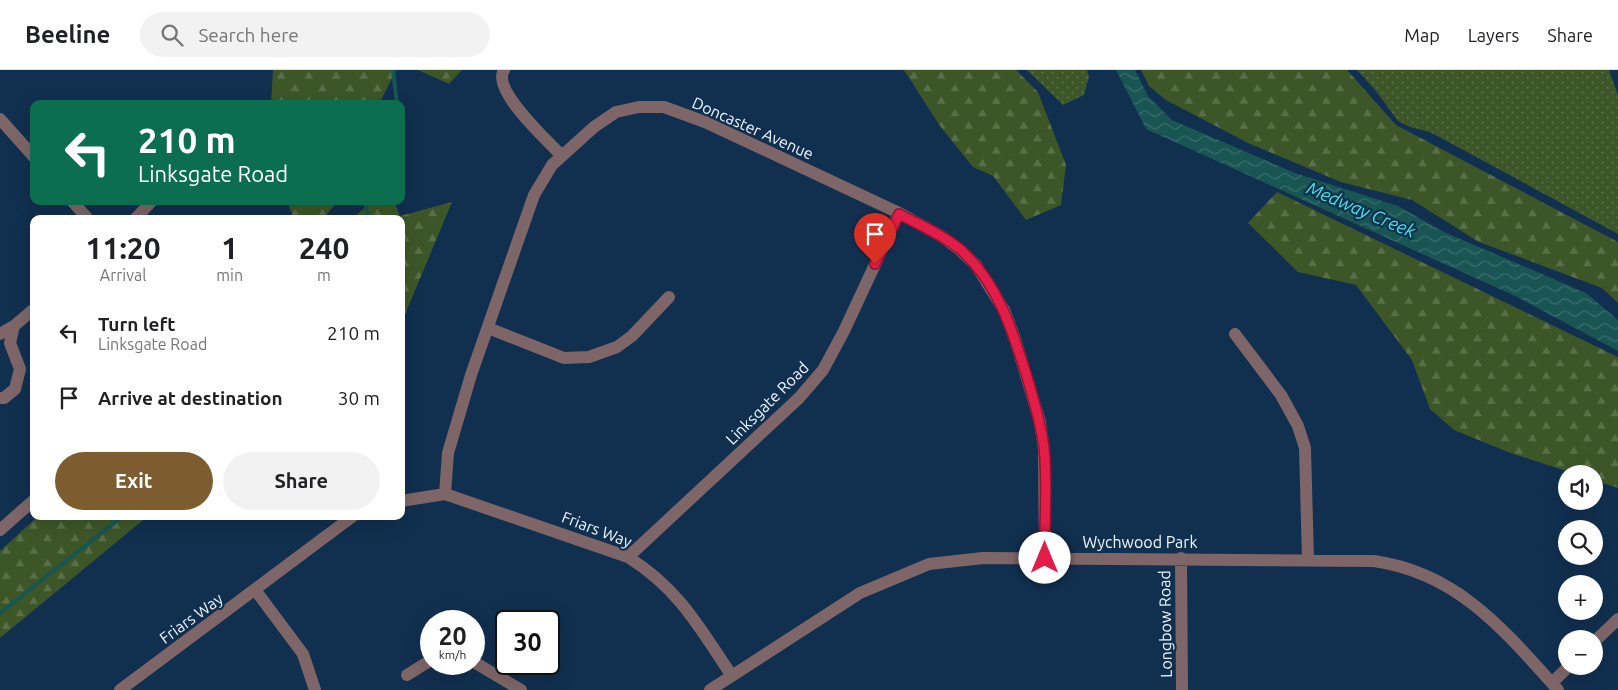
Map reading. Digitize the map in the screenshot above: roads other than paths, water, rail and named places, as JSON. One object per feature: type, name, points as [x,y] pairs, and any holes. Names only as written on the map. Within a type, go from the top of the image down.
[{"type":"street","points":[[504,70],[502,86],[509,98],[562,156]]},
{"type":"street","name":"Doncaster Avenue","points":[[446,494],[448,453],[525,215],[534,195],[552,165],[594,127],[616,112],[639,107],[664,107],[704,122],[899,214],[941,236],[976,265],[1004,310],[1040,422],[1044,450],[1045,558]]},
{"type":"street","points":[[0,119],[30,153]]},
{"type":"street","points":[[76,205],[84,215]]},
{"type":"street","points":[[138,215],[148,205]]},
{"type":"street","name":"Linksgate Road","points":[[628,557],[799,398],[822,370],[844,331],[899,214]]},
{"type":"street","points":[[488,328],[564,358],[589,357],[617,347],[632,336],[669,297]]},
{"type":"street","points":[[0,334],[14,326],[30,312]]},
{"type":"street","points":[[0,398],[4,398],[14,388],[20,369],[10,343],[14,326]]},
{"type":"street","points":[[1235,334],[1281,395],[1298,426],[1305,448],[1308,559]]},
{"type":"street","name":"Friars Way","points":[[405,500],[446,494],[628,557],[647,569],[683,603],[732,676]]},
{"type":"street","points":[[0,530],[30,504]]},
{"type":"street","name":"Friars Way","points":[[120,690],[256,591],[347,520]]},
{"type":"street","name":"Wychwood Park","points":[[710,690],[860,593],[896,576],[929,564],[983,558],[1308,559],[1374,561],[1398,565],[1441,581],[1466,597],[1503,629],[1555,686]]},
{"type":"street","name":"Longbow Road","points":[[1181,558],[1182,690]]},
{"type":"street","points":[[256,591],[303,654],[315,690]]},
{"type":"street","points":[[1603,633],[1618,619]]},
{"type":"street","points":[[407,675],[420,667]]},
{"type":"street","points":[[485,669],[521,690]]},
{"type":"street","points":[[1555,686],[1563,675]]},
{"type":"water","name":"Medway Creek","points":[[1116,70],[1135,70],[1148,96],[1172,120],[1295,173],[1398,206],[1444,232],[1586,293],[1618,320],[1618,351],[1515,296],[1146,129]]},
{"type":"waterway","points":[[393,70],[397,100]]},
{"type":"waterway","points":[[366,205],[367,215]]},
{"type":"waterway","points":[[0,613],[118,520]]}]
